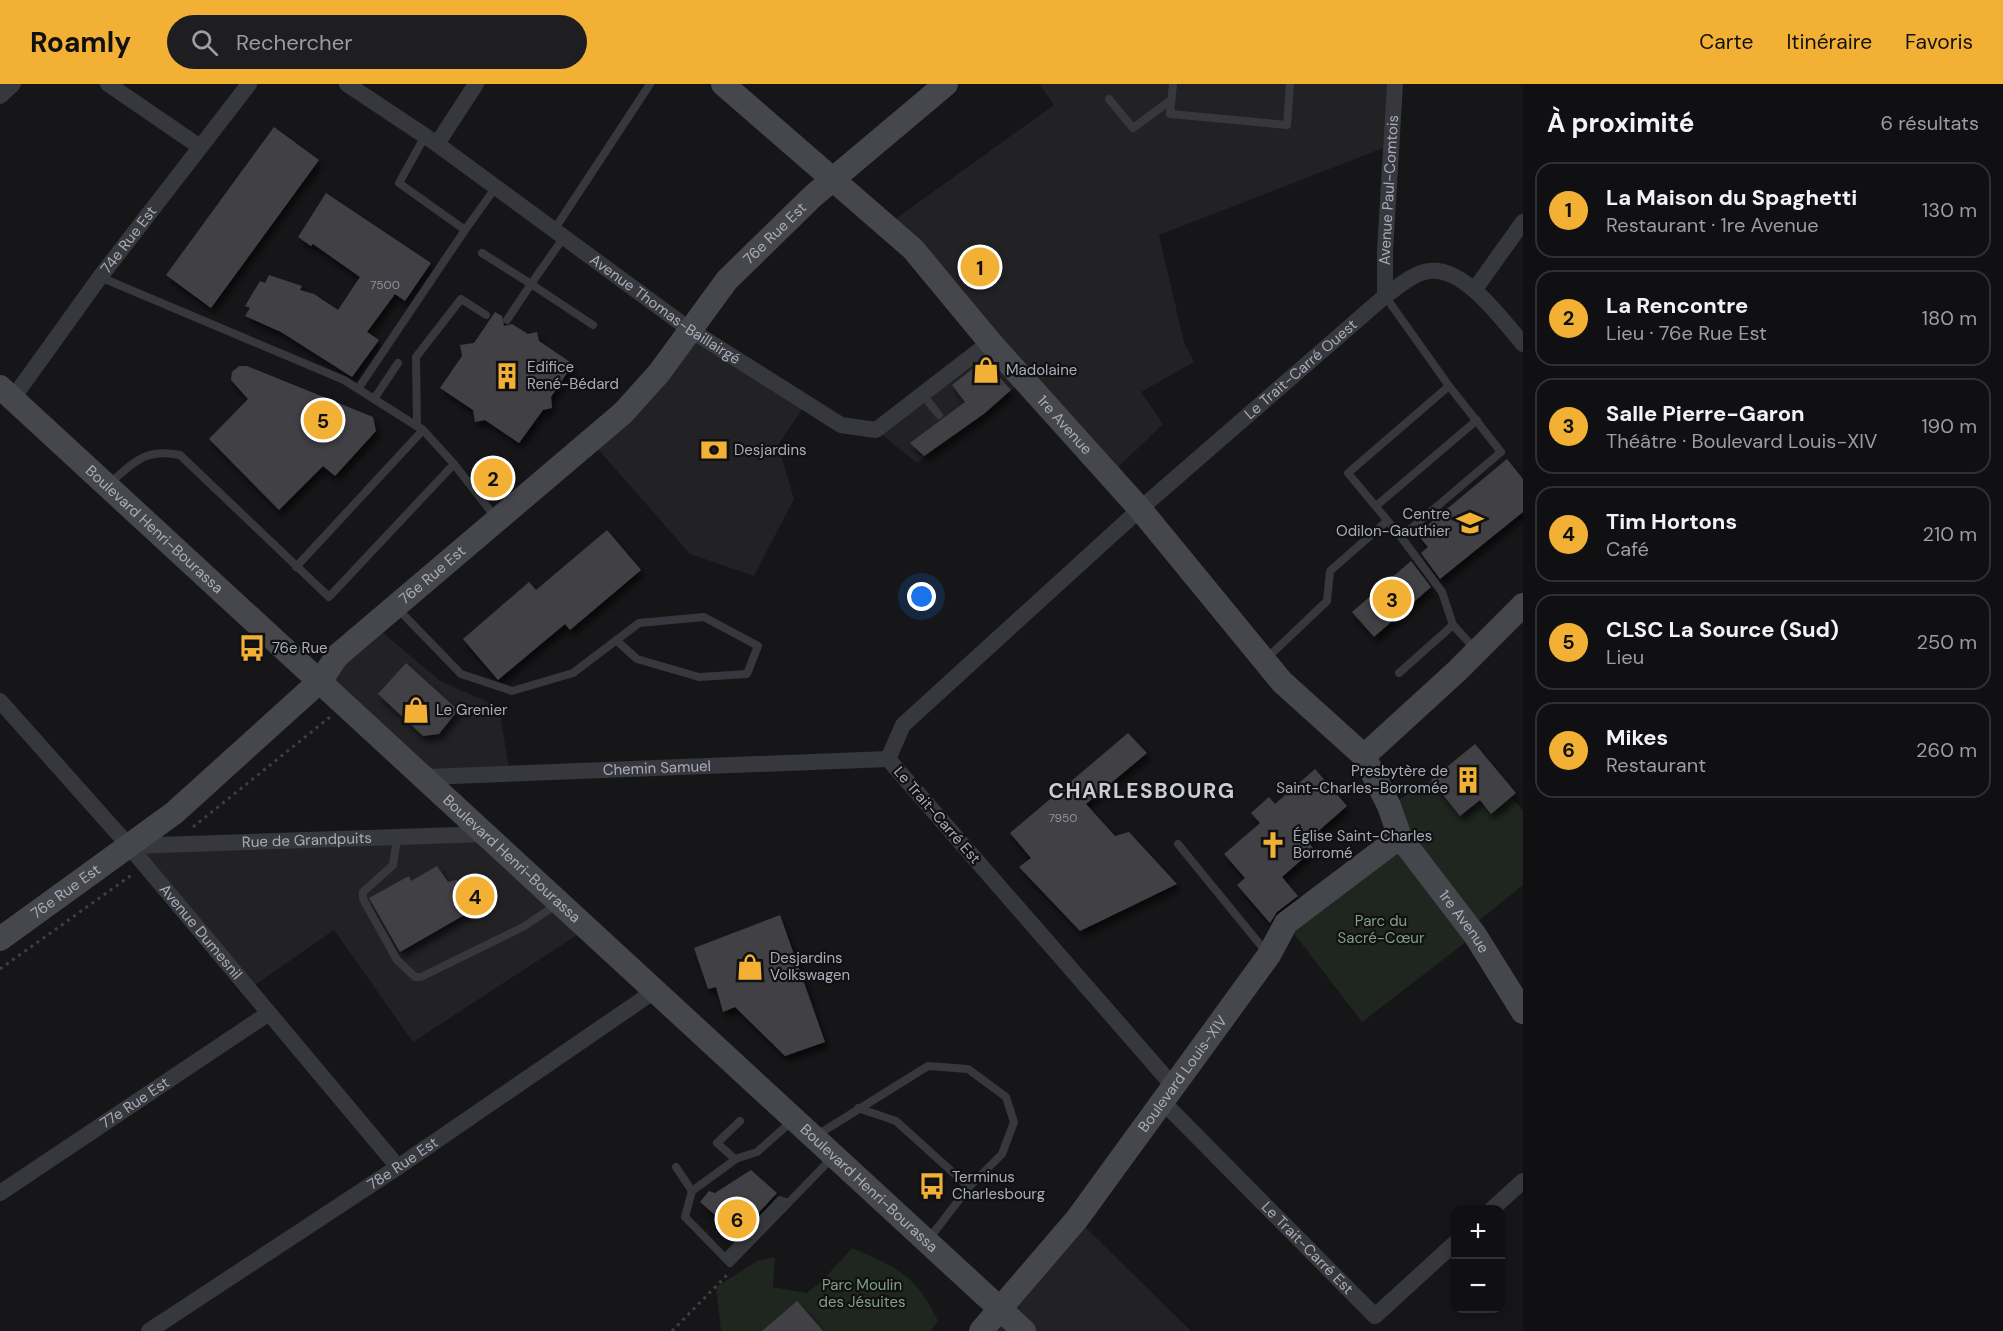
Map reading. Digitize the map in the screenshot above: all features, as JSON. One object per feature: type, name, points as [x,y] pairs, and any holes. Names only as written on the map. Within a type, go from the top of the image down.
[{"type":"street","points":[[0,96],[13,84]]},
{"type":"street","points":[[108,84],[200,147]]},
{"type":"street","name":"74e Rue Est","points":[[6,392],[100,277],[249,84]]},
{"type":"street","name":"Avenue Thomas-Baillairgé","points":[[347,84],[431,140],[689,330],[841,425],[876,430],[990,342]]},
{"type":"street","points":[[431,140],[476,84]]},
{"type":"street","name":"1re Avenue","points":[[723,84],[913,249],[990,342],[1140,508],[1281,682],[1364,756],[1389,806],[1400,837],[1475,935],[1523,1012]]},
{"type":"street","name":"76e Rue Est","points":[[0,939],[174,813],[321,680],[337,656],[496,518],[623,413],[658,373],[728,280],[833,179],[946,84]]},
{"type":"street","name":"Avenue Paul-Comtois","points":[[1385,296],[1385,251],[1395,84]]},
{"type":"street","points":[[1475,289],[1523,222]]},
{"type":"street","name":"Le Trait-Carré Ouest","points":[[1140,508],[1385,296],[1409,280],[1430,271],[1454,277],[1475,289],[1523,344]]},
{"type":"street","name":"Boulevard Henri-Bourassa","points":[[6,392],[321,680],[1024,1331]]},
{"type":"street","name":"Le Trait-Carré Est","points":[[1140,508],[903,725],[888,759],[1169,1095],[1375,1316],[1451,1246]]},
{"type":"street","points":[[1364,756],[1523,605]]},
{"type":"street","name":"Avenue Dumesnil","points":[[0,701],[129,846],[398,1167]]},
{"type":"street","name":"Chemin Samuel","points":[[426,777],[888,759]]},
{"type":"street","name":"Rue de Grandpuits","points":[[129,846],[487,834]]},
{"type":"street","name":"Boulevard Louis-XIV","points":[[981,1331],[1077,1219],[1269,955],[1286,923],[1400,837]]},
{"type":"street","name":"78e Rue Est","points":[[148,1331],[398,1167],[656,990]]},
{"type":"street","name":"77e Rue Est","points":[[0,1193],[269,1013]]},
{"type":"street","points":[[1496,1205],[1523,1181]]},
{"type":"lane","points":[[507,320],[531,284],[559,233],[650,84]]},
{"type":"lane","points":[[1173,84],[1170,114],[1287,125],[1290,84]]},
{"type":"lane","points":[[1109,99],[1133,128],[1171,100]]},
{"type":"lane","points":[[431,140],[399,183],[465,230]]},
{"type":"lane","points":[[358,388],[496,187]]},
{"type":"lane","points":[[482,253],[593,325]]},
{"type":"lane","points":[[100,277],[344,380],[358,388],[420,428],[454,464],[496,518]]},
{"type":"lane","points":[[1385,296],[1449,386],[1501,452],[1401,537]]},
{"type":"lane","points":[[296,567],[420,428],[416,357],[460,299],[486,315]]},
{"type":"lane","points":[[374,399],[398,363]]},
{"type":"lane","points":[[1449,386],[1348,473],[1401,537],[1442,592],[1453,625],[1476,651]]},
{"type":"lane","points":[[922,394],[939,415]]},
{"type":"lane","points":[[1376,506],[1477,420]]},
{"type":"lane","points":[[108,485],[140,457],[162,451],[180,455],[329,597],[454,464]]},
{"type":"lane","points":[[1264,661],[1327,601],[1330,571],[1387,521]]},
{"type":"lane","points":[[395,607],[461,674],[513,691],[573,673],[616,640],[639,623],[704,617],[758,646],[747,674],[699,677],[638,659],[616,640]]},
{"type":"lane","points":[[1399,673],[1453,625]]},
{"type":"lane","points":[[397,838],[393,865],[363,892],[363,899],[397,960],[416,977],[421,977],[523,927],[560,902]]},
{"type":"lane","points":[[1178,844],[1269,955]]},
{"type":"lane","points":[[814,1137],[928,1066],[969,1069],[1006,1097],[1014,1122],[1002,1154],[969,1187],[927,1241]]},
{"type":"lane","points":[[858,1108],[896,1121],[969,1187]]},
{"type":"lane","points":[[794,1118],[757,1152],[736,1159],[692,1191],[685,1217],[730,1263],[834,1155]]},
{"type":"lane","points":[[736,1159],[717,1143],[740,1121]]},
{"type":"lane","points":[[676,1167],[692,1191]]},
{"type":"path","points":[[171,844],[346,704]]},
{"type":"path","points":[[0,969],[145,866]]},
{"type":"shaded area","points":[[1039,84],[1395,84],[1391,145],[1159,235],[1184,342],[1194,362],[1141,392],[1163,424],[1110,475],[1024,379],[975,421],[917,463],[876,430],[990,341],[887,225],[1054,105]]},
{"type":"shaded area","points":[[689,329],[806,403],[778,445],[794,499],[754,576],[690,554],[590,440]]},
{"type":"shaded area","points":[[374,625],[440,681],[499,707],[510,774],[426,777],[321,680]]},
{"type":"shaded area","points":[[487,834],[588,928],[413,1042],[334,930],[249,989],[129,846]]},
{"type":"shaded area","points":[[1077,1219],[1191,1331],[981,1331]]},
{"type":"green space","name":"Parc du Sacré-Cœur","points":[[1431,780],[1460,816],[1480,800],[1491,814],[1512,797],[1523,811],[1523,885],[1470,928],[1475,935],[1362,1022],[1286,923],[1399,837],[1389,806]]},
{"type":"green space","name":"Parc Moulin des Jésuites","points":[[852,1248],[882,1261],[913,1283],[930,1305],[938,1321],[931,1331],[721,1331],[716,1287],[757,1261],[775,1257],[773,1287],[807,1293],[822,1281]]},
{"type":"building","points":[[274,127],[319,160],[211,308],[166,275]]},
{"type":"building","points":[[326,193],[431,263],[405,301],[395,294],[367,332],[379,340],[352,377],[281,332],[245,316],[250,308],[245,306],[260,281],[265,283],[269,275],[302,286],[300,290],[314,294],[338,310],[360,277],[313,244],[311,246],[298,237]]},
{"type":"building","name":"Edifice René-Bédard","points":[[495,312],[502,316],[504,326],[512,324],[528,334],[537,332],[539,341],[573,364],[551,397],[552,408],[543,410],[519,443],[485,420],[475,422],[473,410],[440,388],[462,356],[460,345],[474,343]]},
{"type":"building","points":[[980,363],[983,365],[986,363],[1011,390],[985,413],[924,456],[910,443],[965,402],[952,385]]},
{"type":"building","points":[[239,366],[247,366],[373,417],[376,431],[335,476],[323,466],[279,510],[209,439],[248,399],[231,380],[232,372]]},
{"type":"building","name":"Centre Odilon-Gauthier","points":[[1507,459],[1523,479],[1523,512],[1440,579],[1421,553],[1428,547],[1417,534]]},
{"type":"building","points":[[607,530],[641,570],[570,630],[565,624],[498,680],[463,639],[529,582],[536,590]]},
{"type":"building","points":[[1411,561],[1431,587],[1374,637],[1352,612]]},
{"type":"building","points":[[406,663],[458,710],[439,734],[423,736],[378,694]]},
{"type":"building","points":[[1128,733],[1147,753],[1086,804],[1115,836],[1129,832],[1177,884],[1080,931],[1019,867],[1031,858],[1010,833]]},
{"type":"building","name":"Presbytère de Saint-Charles-Borromée","points":[[1475,744],[1516,793],[1491,814],[1480,800],[1460,816],[1431,780]]},
{"type":"building","name":"Église Saint-Charles Borromé","points":[[1315,769],[1347,806],[1307,841],[1314,849],[1282,877],[1298,896],[1277,912],[1270,923],[1237,885],[1245,878],[1224,854],[1260,823],[1251,813],[1269,797],[1275,804]]},
{"type":"building","points":[[437,866],[448,882],[456,880],[472,887],[485,903],[400,952],[369,898],[409,876],[411,881]]},
{"type":"building","name":"Desjardins Volkswagen","points":[[780,915],[825,1042],[785,1056],[735,1007],[723,1012],[716,987],[708,989],[694,948]]},
{"type":"building","points":[[751,1170],[777,1193],[738,1235],[700,1202],[709,1191],[715,1193]]},
{"type":"building","points":[[797,1301],[823,1331],[762,1331]]},
{"type":"place","name":"La Maison du Spaghetti","points":[[980,267]]},
{"type":"place","name":"Madolaine","points":[[986,370]]},
{"type":"place","name":"Edifice René-Bédard","points":[[507,376]]},
{"type":"place","name":"CLSC La Source (Sud)","points":[[323,420]]},
{"type":"place","name":"Desjardins","points":[[714,450]]},
{"type":"place","name":"La Rencontre","points":[[493,478]]},
{"type":"place","name":"Centre Odilon-Gauthier","points":[[1470,523]]},
{"type":"place","name":"Salle Pierre-Garon","points":[[1392,599]]},
{"type":"place","name":"76e Rue","points":[[252,648]]},
{"type":"place","name":"Le Grenier","points":[[416,710]]},
{"type":"place","name":"Presbytère de Saint-Charles-Borromée","points":[[1468,780]]},
{"type":"place","name":"Église Saint-Charles Borromé","points":[[1273,845]]},
{"type":"place","name":"Tim Hortons","points":[[475,896]]},
{"type":"place","name":"Desjardins Volkswagen","points":[[750,967]]},
{"type":"place","name":"Terminus Charlesbourg","points":[[932,1186]]},
{"type":"place","name":"Mikes","points":[[737,1219]]},
{"type":"district","name":"CHARLESBOURG","points":[[1142,791]]}]
